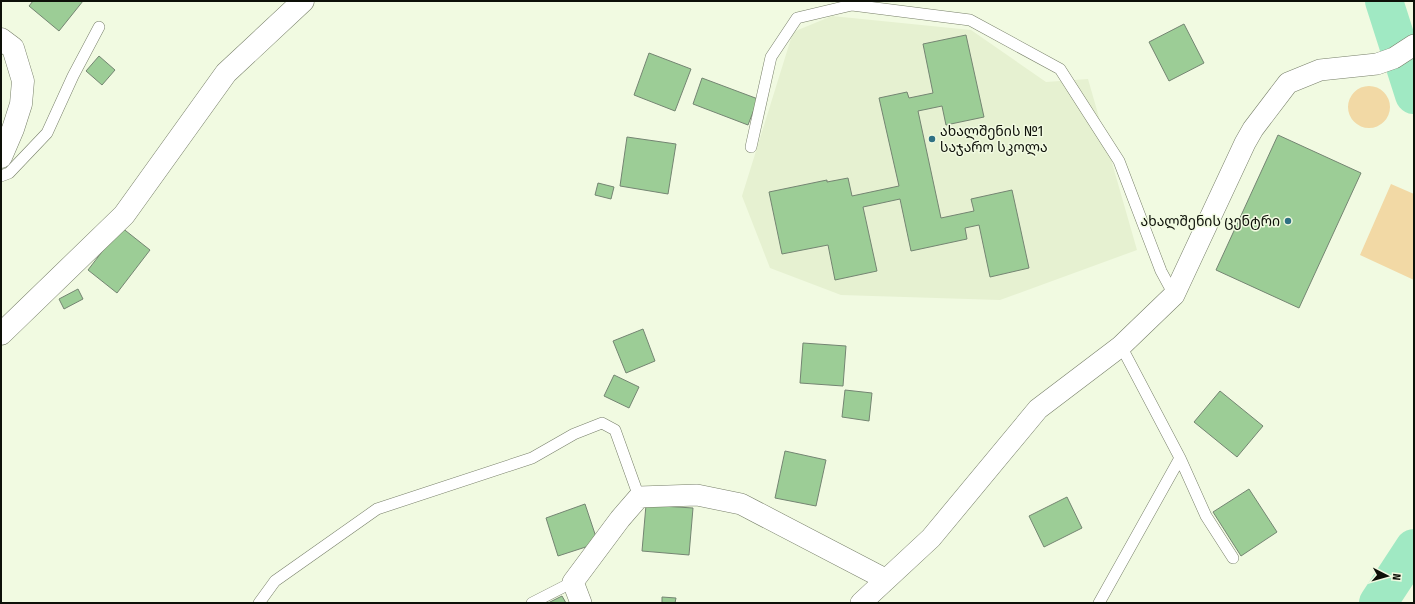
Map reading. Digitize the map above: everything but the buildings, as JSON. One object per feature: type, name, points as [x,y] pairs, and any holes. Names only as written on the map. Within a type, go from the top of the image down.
[{"type":"street","points":[[1,334],[124,215],[226,73],[303,1]]},
{"type":"street","points":[[1,39],[13,48],[23,81],[21,104],[13,129],[1,157]]},
{"type":"street","points":[[861,603],[885,579],[931,538],[1038,409],[1121,346],[1174,295],[1245,143],[1253,129],[1288,83],[1320,70],[1377,64],[1394,58],[1414,45]]},
{"type":"street","points":[[582,603],[572,582],[620,519],[639,497],[697,495],[741,504],[885,579]]},
{"type":"lane","points":[[751,147],[771,57],[797,18],[852,5],[970,20],[1060,69],[1119,161],[1161,271],[1174,295]]},
{"type":"lane","points":[[1,176],[9,173],[47,132],[73,76],[99,27]]},
{"type":"lane","points":[[1121,346],[1180,458],[1206,516],[1233,558]]},
{"type":"lane","points":[[259,603],[275,581],[377,509],[532,458],[574,434],[602,423],[615,430],[639,497]]},
{"type":"lane","points":[[1099,603],[1180,458]]},
{"type":"lane","points":[[532,603],[572,582]]},
{"type":"shaded area","name":"ახალშენის №1 საჯარო სკოლა","points":[[832,16],[971,30],[1046,82],[1088,79],[1137,250],[1000,300],[841,295],[770,268],[742,196],[793,32]]},
{"type":"shaded area","points":[[1369,86],[1384,92],[1390,107],[1384,122],[1369,128],[1354,122],[1348,107],[1354,92]]},
{"type":"shaded area","points":[[1391,184],[1414,194],[1414,280],[1360,255]]},
{"type":"waterway","points":[[1384,1],[1414,95]]},
{"type":"waterway","points":[[1378,603],[1414,548]]},
{"type":"place","name":"ახალშენის №1 საჯარო სკოლა","points":[[932,139]]},
{"type":"place","name":"ახალშენის ცენტრი","points":[[1288,221]]}]
